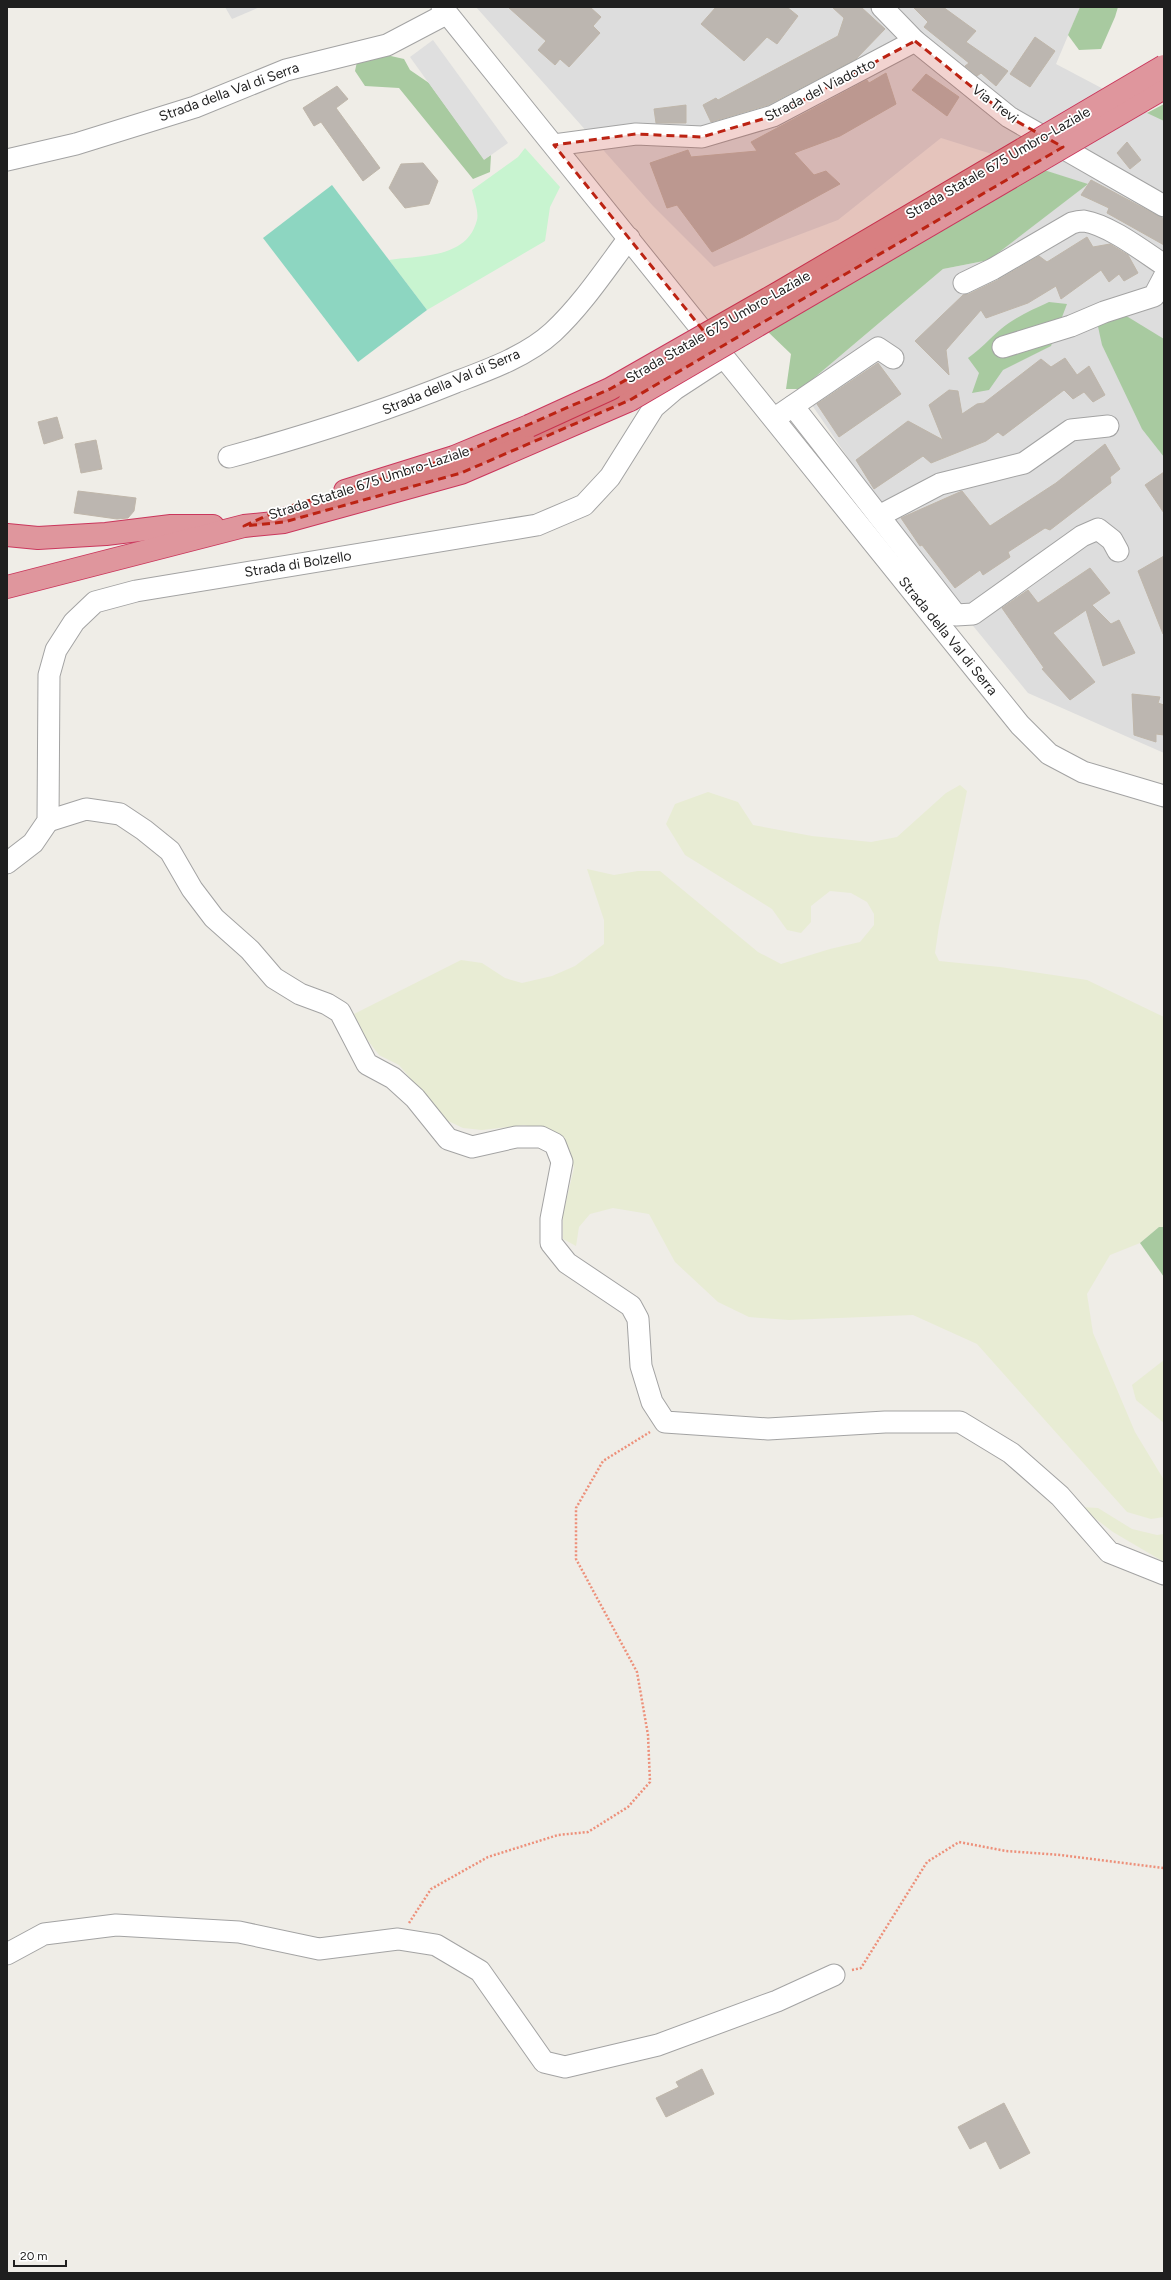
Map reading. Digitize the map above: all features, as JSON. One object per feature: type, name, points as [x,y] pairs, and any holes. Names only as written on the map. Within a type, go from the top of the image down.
[{"type":"highway","name":"Strada Statale 675 Umbro-Laziale","points":[[533,434],[780,292],[1164,66]]},
{"type":"highway","name":"Strada Statale 675 Umbro-Laziale","points":[[7,587],[244,526],[281,509],[533,434],[630,400],[1164,88]]},
{"type":"highway","points":[[7,535],[38,538],[106,534],[170,526],[244,526]]},
{"type":"street","name":"Via Trevi","points":[[882,7],[915,41],[1009,117],[1164,206]]},
{"type":"street","name":"Strada della Val di Serra","points":[[7,160],[76,144],[195,106],[286,70],[387,45],[444,11],[629,238],[1020,726],[1049,754],[1083,772],[1164,796]]},
{"type":"street","name":"Strada del Viadotto","points":[[554,146],[636,134],[702,137],[716,133],[773,116],[915,41]]},
{"type":"street","points":[[964,283],[1072,224],[1082,221],[1094,224],[1116,235],[1164,265]]},
{"type":"street","name":"Strada della Val di Serra","points":[[229,457],[392,408],[476,375],[522,353],[552,333],[574,309],[629,238]]},
{"type":"street","points":[[1003,347],[1071,326],[1104,312],[1154,296],[1164,277]]},
{"type":"street","points":[[774,419],[878,348],[893,358]]},
{"type":"street","name":"Strada di Bolzello","points":[[48,821],[49,675],[56,650],[74,622],[95,602],[136,591],[537,525],[584,505],[610,477],[654,407],[675,389],[724,357]]},
{"type":"street","name":"Strada della Val di Serra","points":[[793,406],[956,615],[973,614],[1082,536],[1098,529],[1112,540],[1118,551]]},
{"type":"street","points":[[879,516],[940,484],[1024,463],[1071,430],[1108,426]]},
{"type":"street","points":[[7,863],[33,844],[48,821],[86,809],[120,814],[144,830],[170,851],[192,889],[214,918],[250,950],[274,978],[300,994],[327,1004],[340,1012],[367,1064],[393,1078],[415,1098],[448,1139],[472,1147],[516,1137],[541,1137],[555,1144],[562,1162],[551,1219],[550,1243],[567,1264],[631,1306],[638,1319],[641,1366],[652,1402],[666,1422],[768,1429],[885,1422],[960,1422],[1011,1453],[1060,1496],[1109,1552],[1164,1574]]},
{"type":"street","points":[[7,1954],[44,1934],[116,1925],[239,1932],[319,1949],[398,1940],[436,1945],[480,1971],[544,2062],[565,2067],[658,2045],[777,2002],[834,1976]]},
{"type":"path","points":[[398,1940],[431,1889],[488,1857],[558,1835],[588,1832],[628,1807],[650,1782],[648,1735],[637,1672],[576,1559],[576,1508],[603,1461],[666,1422]]},
{"type":"path","points":[[834,1976],[861,1968],[927,1862],[959,1842],[1006,1851],[1061,1855],[1164,1868]]},
{"type":"highlighted area","points":[[915,41],[1009,117],[1063,147],[630,400],[461,473],[284,522],[244,526],[281,509],[454,457],[610,389],[706,334],[554,145],[636,134],[702,137],[773,116]]},
{"type":"shaded area","points":[[225,7],[260,7],[232,19]]},
{"type":"shaded area","points":[[476,7],[1080,7],[1056,64],[1164,121],[1164,753],[1028,693],[911,550],[801,389],[943,269],[989,260],[1087,184],[941,138],[838,220],[714,267],[653,206]]},
{"type":"shaded area","points":[[433,40],[508,143],[484,160],[410,57]]},
{"type":"green space","points":[[1080,7],[1118,7],[1101,49],[1079,50],[1068,35]]},
{"type":"green space","points":[[382,54],[404,59],[410,70],[429,83],[484,159],[491,155],[490,172],[473,179],[399,88],[365,86],[355,71],[358,57]]},
{"type":"green space","points":[[1164,104],[1164,121],[1147,113]]},
{"type":"green space","points":[[525,148],[560,187],[550,207],[545,241],[427,310],[389,260],[441,253],[464,242],[472,233],[477,220],[477,209],[472,190],[518,157]]},
{"type":"green space","points":[[1044,170],[1088,184],[989,260],[943,269],[801,389],[786,389],[791,354],[766,330]]},
{"type":"green space","points":[[332,185],[427,310],[358,362],[263,238]]},
{"type":"green space","points":[[1049,302],[1067,304],[1051,346],[1003,370],[989,390],[972,393],[979,373],[968,358],[1006,325],[1024,314]]},
{"type":"green space","points":[[1110,306],[1164,339],[1164,457],[1142,429],[1102,345],[1094,308]]},
{"type":"green space","points":[[960,785],[967,791],[939,926],[935,953],[939,961],[1000,967],[1087,980],[1164,1017],[1164,1227],[1159,1227],[1140,1243],[1110,1255],[1087,1294],[1093,1333],[1135,1432],[1164,1480],[1164,1517],[1151,1519],[1127,1512],[977,1344],[913,1315],[789,1320],[749,1317],[718,1302],[675,1262],[649,1214],[613,1208],[590,1214],[579,1227],[576,1246],[563,1239],[563,1214],[574,1168],[569,1149],[559,1134],[524,1125],[482,1130],[463,1128],[446,1120],[399,1065],[379,1055],[366,1038],[354,1014],[461,960],[482,963],[505,978],[522,983],[552,976],[575,966],[604,944],[604,920],[587,869],[614,875],[638,871],[660,871],[758,952],[781,964],[830,949],[860,942],[874,925],[874,914],[867,902],[851,893],[830,891],[811,906],[811,922],[801,933],[787,930],[772,909],[685,855],[666,824],[675,804],[708,792],[738,802],[753,825],[812,836],[871,842],[897,837],[946,793]]},
{"type":"green space","points":[[1159,1227],[1164,1227],[1164,1277],[1140,1243]]},
{"type":"green space","points":[[1164,1360],[1164,1423],[1136,1400],[1132,1385]]},
{"type":"green space","points":[[1080,1507],[1098,1508],[1132,1529],[1157,1535],[1164,1534],[1164,1562],[1113,1532]]},
{"type":"building","points":[[508,7],[590,7],[601,17],[593,26],[600,33],[569,67],[560,59],[555,65],[538,50],[546,41]]},
{"type":"building","points":[[716,7],[787,7],[798,16],[777,44],[767,37],[744,61],[701,24]]},
{"type":"building","points":[[832,7],[861,7],[885,29],[856,59],[768,105],[711,122],[703,105],[716,98],[718,100],[838,36],[844,18]]},
{"type":"building","points":[[913,7],[943,7],[976,31],[966,42],[1008,71],[996,86],[981,73],[977,76],[965,66],[969,63],[924,27],[928,22]]},
{"type":"building","points":[[1035,37],[1055,51],[1030,87],[1010,74]]},
{"type":"building","points":[[886,73],[896,104],[840,136],[794,153],[814,175],[826,171],[840,184],[743,237],[712,252],[677,205],[667,208],[650,163],[688,150],[691,157],[757,151],[751,142],[867,80],[869,83]]},
{"type":"building","points":[[926,74],[959,97],[947,116],[912,90]]},
{"type":"building","points":[[337,86],[348,99],[336,108],[380,168],[363,181],[321,122],[314,126],[303,108]]},
{"type":"building","points":[[686,105],[686,123],[656,123],[654,109]]},
{"type":"building","points":[[1127,142],[1141,160],[1130,169],[1117,153]]},
{"type":"building","points":[[423,163],[438,181],[429,204],[405,208],[389,188],[401,164]]},
{"type":"building","points":[[1091,180],[1164,219],[1164,245],[1107,213],[1109,208],[1081,195]]},
{"type":"building","points":[[1087,237],[1093,247],[1110,244],[1128,255],[1138,273],[1124,281],[1119,274],[1109,282],[1101,270],[1061,299],[1056,286],[1028,303],[986,318],[981,310],[946,350],[949,375],[915,341],[963,295],[969,294],[998,280],[1039,256],[1047,262]]},
{"type":"building","points":[[1065,358],[1077,375],[1089,366],[1105,395],[1093,402],[1084,392],[1073,399],[1064,390],[1003,436],[998,432],[986,441],[931,463],[923,456],[874,489],[856,460],[908,421],[943,440],[929,405],[949,390],[958,391],[962,414],[977,404],[984,403],[1041,359],[1051,367]]},
{"type":"building","points":[[878,363],[901,394],[839,437],[817,404]]},
{"type":"building","points":[[57,417],[63,438],[44,444],[38,422]]},
{"type":"building","points":[[96,440],[102,469],[81,473],[75,444]]},
{"type":"building","points":[[1105,444],[1120,469],[1110,477],[1111,483],[1050,530],[1045,528],[1008,552],[1010,557],[983,575],[980,570],[955,588],[922,545],[920,546],[901,518],[962,491],[990,526],[1056,483]]},
{"type":"building","points":[[1164,472],[1164,513],[1145,485]]},
{"type":"building","points":[[78,491],[136,498],[134,511],[128,518],[117,519],[74,513]]},
{"type":"building","points":[[1164,556],[1164,634],[1163,634],[1138,571]]},
{"type":"building","points":[[1090,568],[1110,593],[1092,605],[1111,624],[1119,620],[1135,653],[1103,666],[1086,610],[1053,633],[1095,682],[1070,700],[1042,669],[1044,668],[1002,608],[1028,590],[1038,603]]},
{"type":"building","points":[[1132,694],[1160,697],[1158,703],[1164,705],[1164,735],[1156,734],[1156,742],[1134,735]]},
{"type":"building","points":[[702,2069],[714,2094],[666,2117],[656,2098],[679,2087],[676,2082]]},
{"type":"building","points":[[1004,2103],[1030,2153],[1000,2169],[986,2141],[970,2149],[958,2127]]}]
